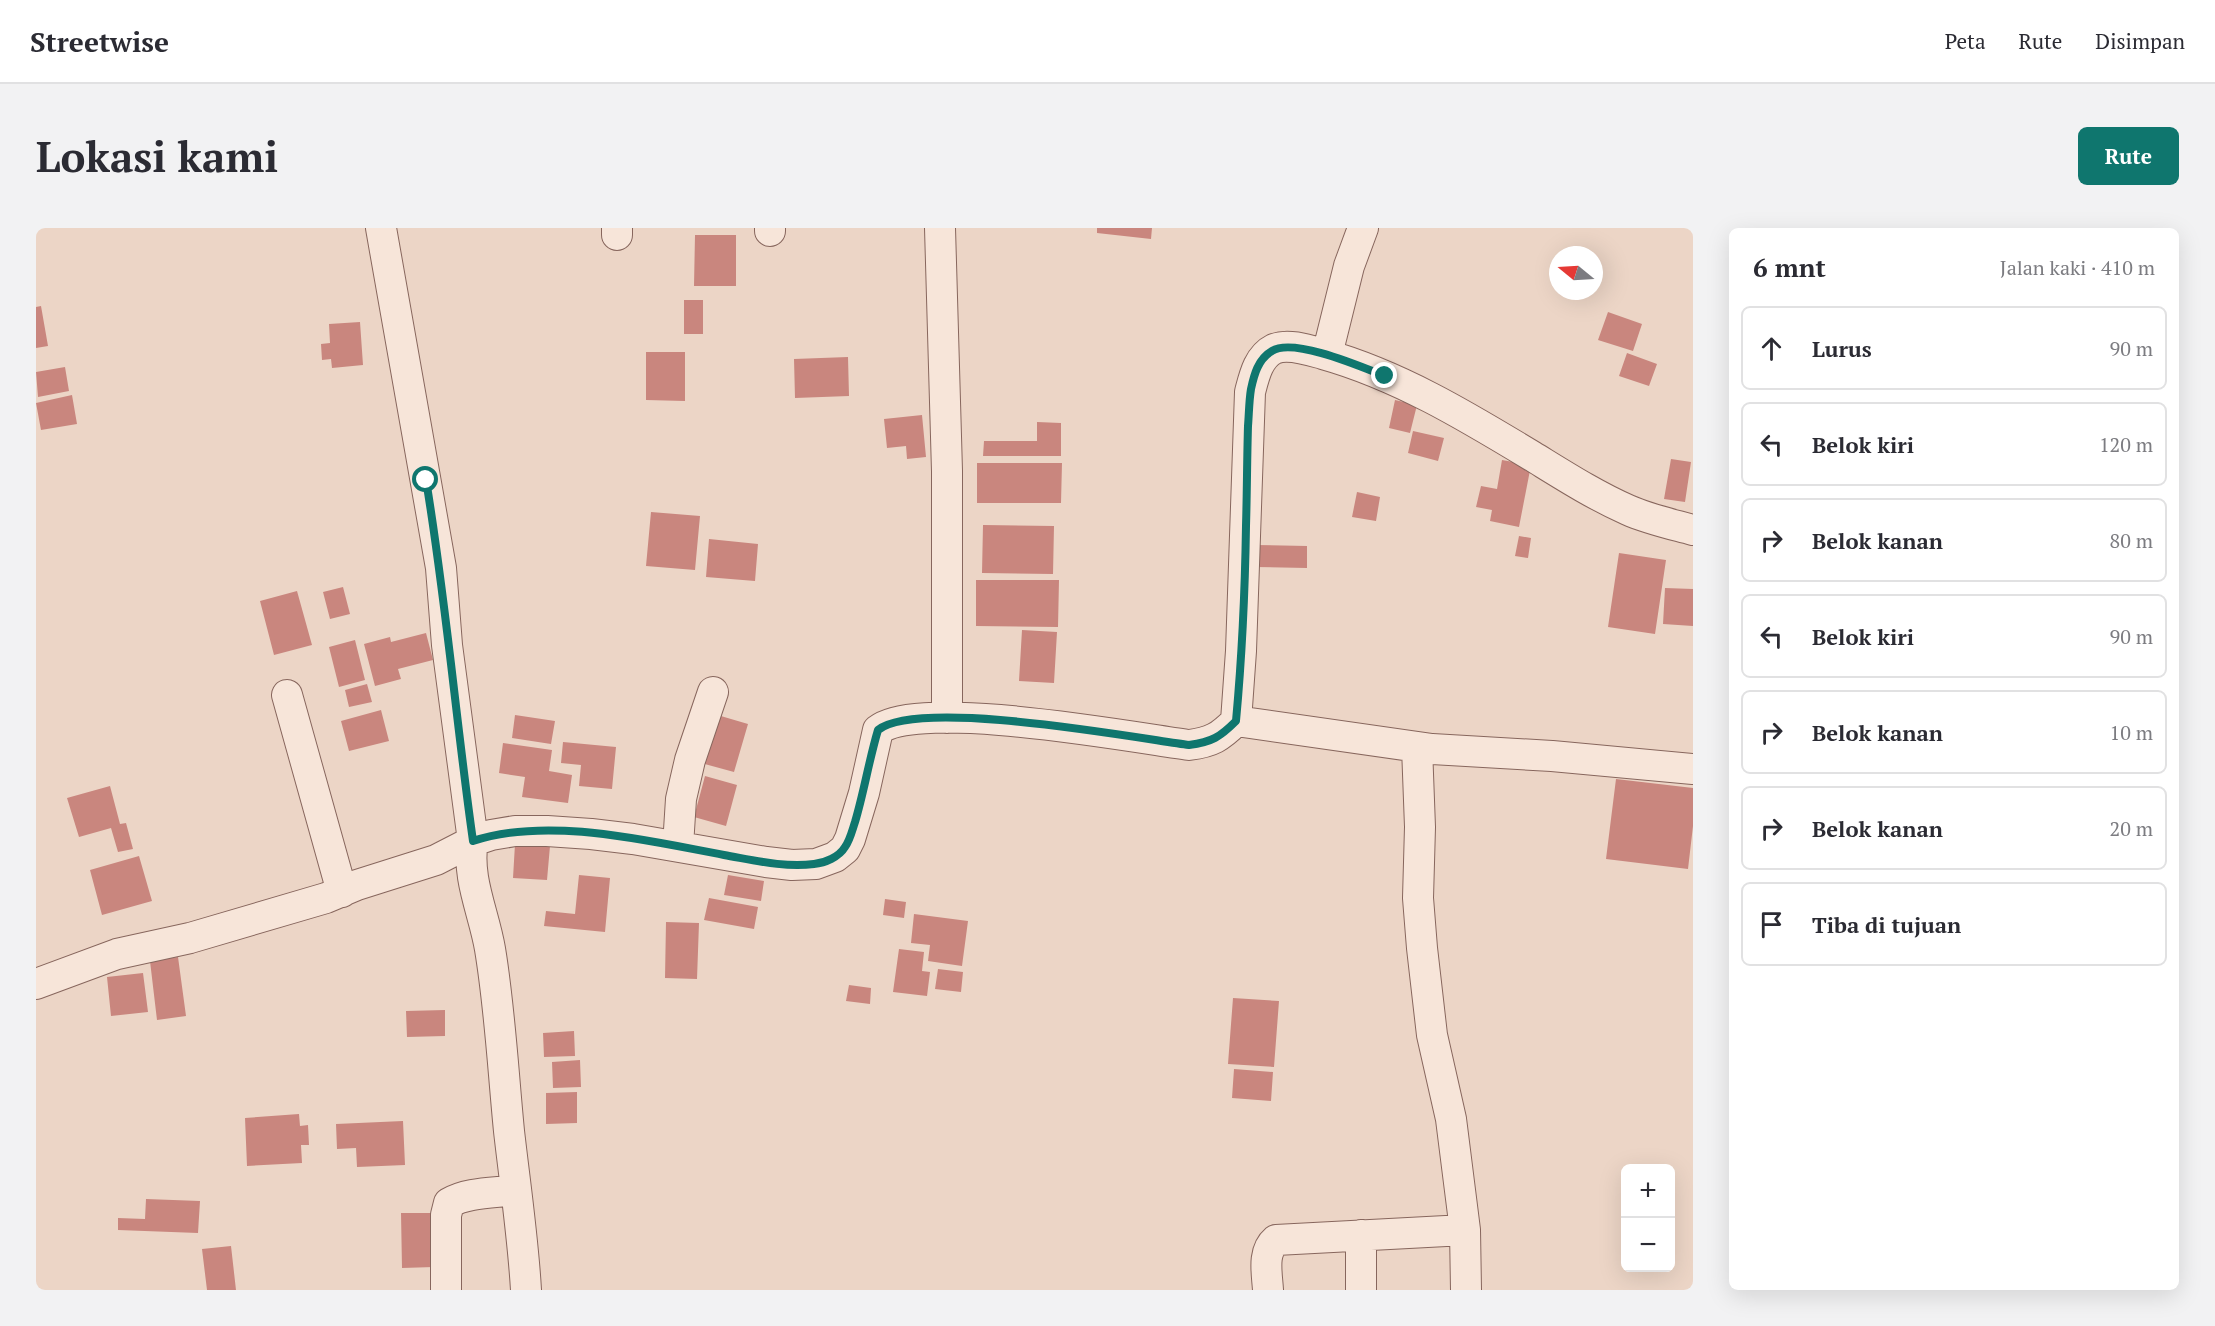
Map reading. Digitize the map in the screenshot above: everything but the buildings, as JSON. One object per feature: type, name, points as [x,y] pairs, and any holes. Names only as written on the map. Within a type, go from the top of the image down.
[{"type":"street","points":[[381,228],[441,568],[447,645],[473,841],[472,870],[490,949],[523,1242],[526,1290]]},
{"type":"street","points":[[940,228],[947,471],[947,718]]},
{"type":"street","points":[[1327,355],[1349,266],[1362,228]]},
{"type":"street","points":[[36,984],[117,954],[209,933],[342,892],[436,860],[473,841],[515,831],[547,831],[633,839],[792,865],[816,864],[835,857],[845,849],[850,839],[864,793],[878,730],[885,724],[904,720],[947,718],[1007,721],[1189,745],[1209,742],[1224,733],[1236,721],[1246,539],[1250,392],[1255,372],[1262,360],[1273,349],[1287,347],[1305,349],[1385,376],[1461,414],[1628,510],[1693,530]]},
{"type":"street","points":[[678,846],[681,799],[713,692]]},
{"type":"street","points":[[287,695],[342,892]]},
{"type":"street","points":[[1236,721],[1417,747],[1693,769]]},
{"type":"street","points":[[1417,747],[1420,827],[1418,898],[1422,948],[1432,1035],[1451,1119],[1465,1230],[1466,1290]]},
{"type":"street","points":[[447,1290],[446,1215],[449,1203],[454,1199],[479,1194],[516,1190]]},
{"type":"street","points":[[1268,1290],[1267,1254],[1270,1246],[1276,1240],[1465,1230]]},
{"type":"street","points":[[1361,1235],[1361,1290]]},
{"type":"route","points":[[426,480],[441,568],[447,645],[473,841],[515,831],[547,831],[633,839],[766,862],[792,865],[816,864],[835,857],[845,849],[850,839],[864,793],[868,766],[878,730],[885,724],[904,720],[973,718],[1100,732],[1189,745],[1209,742],[1224,733],[1236,721],[1246,539],[1247,446],[1250,392],[1255,372],[1262,360],[1273,349],[1287,347],[1339,358],[1385,376]]}]
